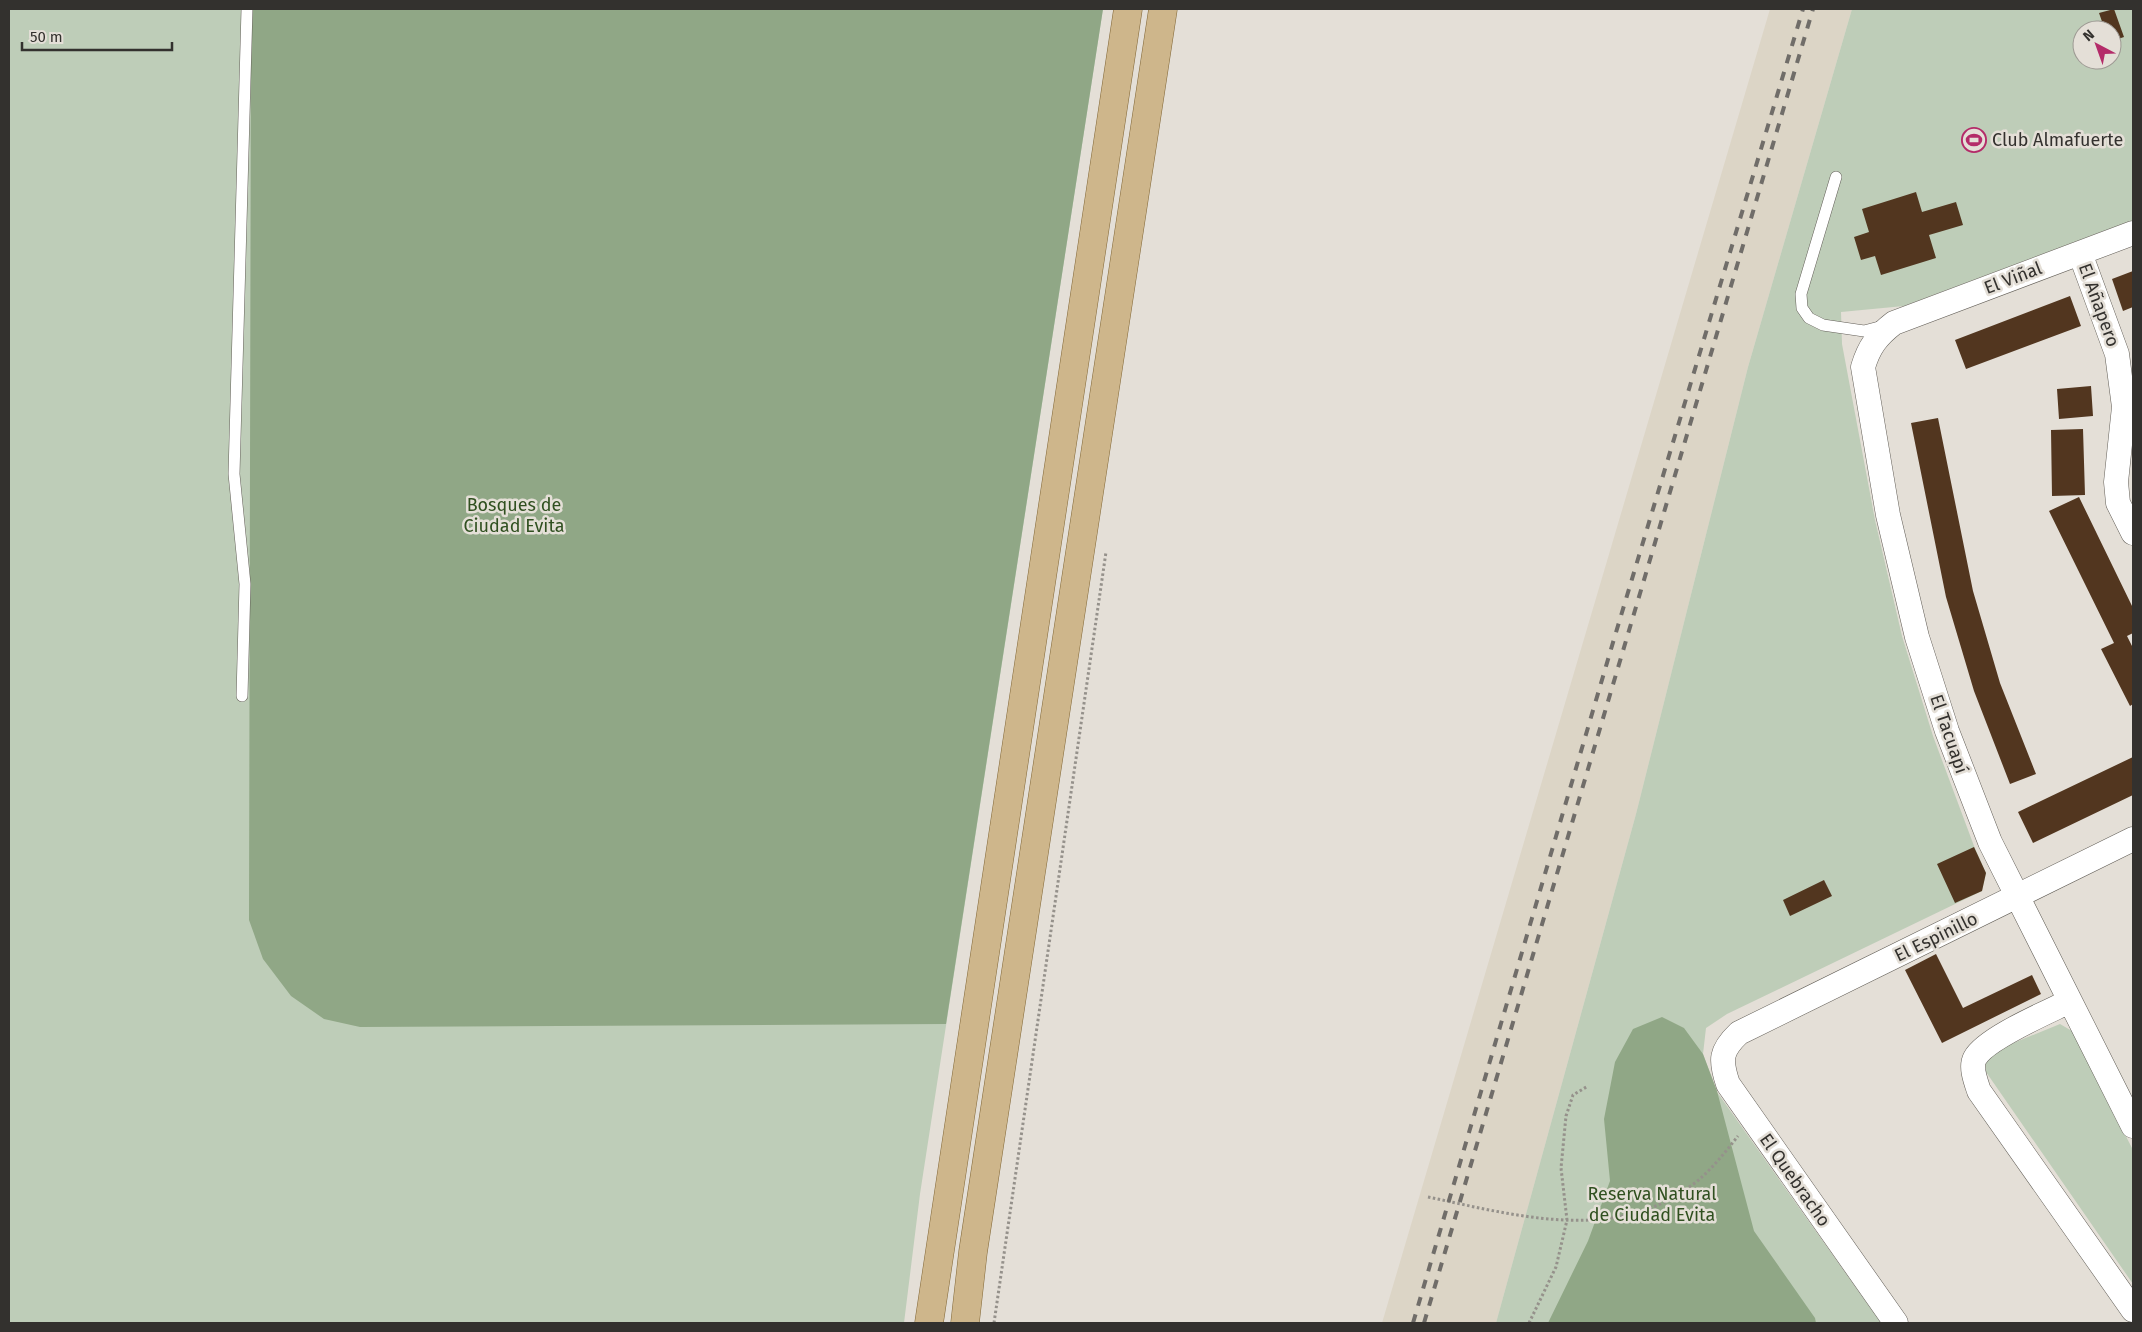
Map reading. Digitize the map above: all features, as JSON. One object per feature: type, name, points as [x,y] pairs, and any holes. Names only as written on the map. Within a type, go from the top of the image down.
[{"type":"main road","points":[[929,1323],[1128,9]]},
{"type":"main road","points":[[965,1323],[973,1252],[1163,9]]},
{"type":"street","name":"El Viñal","points":[[1894,324],[2133,233]]},
{"type":"street","name":"El Añapero","points":[[2080,253],[2117,354],[2124,407],[2116,482],[2118,503],[2133,533]]},
{"type":"street","name":"El Tacuapí","points":[[1894,324],[1879,335],[1868,349],[1863,367],[1888,515],[1917,636],[1946,732],[1990,842],[2133,1126]]},
{"type":"street","name":"El Espinillo","points":[[1739,1033],[2133,839]]},
{"type":"street","points":[[2070,1001],[1984,1046],[1974,1059],[1974,1075],[1979,1091],[2133,1310]]},
{"type":"street","name":"El Quebracho","points":[[1739,1033],[1729,1043],[1723,1055],[1722,1067],[1728,1084],[1896,1323]]},
{"type":"lane","points":[[242,696],[245,584],[234,474],[248,9]]},
{"type":"lane","points":[[1836,177],[1801,294],[1802,308],[1809,318],[1823,325],[1864,331],[1894,324]]},
{"type":"path","points":[[1529,1323],[1556,1267],[1567,1220],[1561,1168],[1566,1116],[1573,1095],[1588,1086]]},
{"type":"path","points":[[1428,1197],[1518,1216],[1567,1220],[1626,1217],[1663,1204],[1702,1178],[1744,1129]]},
{"type":"shaded area","points":[[1770,9],[1852,9],[1748,367],[1636,814],[1496,1323],[1382,1323]]},
{"type":"green space","name":"Bosques de Ciudad Evita","points":[[9,9],[1103,9],[920,1194],[904,1323],[9,1323]]},
{"type":"green space","name":"Bosques de Ciudad Evita","points":[[251,9],[1103,9],[946,1024],[360,1027],[324,1019],[291,996],[263,959],[249,920]]},
{"type":"green space","name":"Reserva Natural de Ciudad Evita","points":[[1852,9],[2133,9],[2133,220],[1904,306],[1841,312],[1842,344],[1875,520],[1902,636],[1933,736],[1986,873],[1982,891],[1727,1014],[1706,1028],[1703,1054],[1717,1092],[1881,1323],[1496,1323],[1636,814],[1748,367]]},
{"type":"green space","name":"Reserva Natural de Ciudad Evita","points":[[1662,1017],[1684,1028],[1703,1054],[1717,1091],[1754,1231],[1815,1318],[1816,1323],[1548,1323],[1588,1241],[1610,1181],[1604,1119],[1615,1062],[1633,1029]]},
{"type":"green space","points":[[2060,1024],[2072,1031],[2133,1150],[2133,1284],[1986,1072],[1985,1063],[1989,1053]]},
{"type":"building","points":[[2114,9],[2118,20],[2101,20],[2099,13]]},
{"type":"building","points":[[1916,192],[1922,212],[1956,202],[1963,225],[1929,235],[1936,258],[1881,275],[1875,256],[1861,260],[1854,237],[1869,232],[1862,209]]},
{"type":"building","points":[[2133,271],[2133,307],[2123,311],[2112,279]]},
{"type":"building","points":[[2070,296],[2081,326],[1966,369],[1955,340]]},
{"type":"building","points":[[2091,386],[2093,416],[2059,419],[2057,389]]},
{"type":"building","points":[[1938,418],[1973,591],[2000,683],[2036,774],[2010,784],[1974,691],[1946,597],[1911,423]]},
{"type":"building","points":[[2083,429],[2085,495],[2052,496],[2051,430]]},
{"type":"building","points":[[2079,497],[2133,608],[2133,633],[2127,636],[2133,648],[2133,704],[2130,706],[2101,649],[2114,643],[2049,511]]},
{"type":"building","points":[[2133,757],[2133,795],[2033,843],[2018,812]]},
{"type":"building","points":[[1974,847],[1986,873],[1982,891],[1955,903],[1937,864]]},
{"type":"building","points":[[1824,880],[1832,896],[1790,916],[1783,900]]},
{"type":"building","points":[[1936,954],[1963,1008],[2032,975],[2041,994],[1942,1043],[1905,970]]},
{"type":"railway","points":[[1413,1323],[1614,639],[1803,9]]},
{"type":"railway","points":[[1424,1323],[1813,9]]},
{"type":"place","name":"Club Almafuerte","points":[[1974,140]]}]
